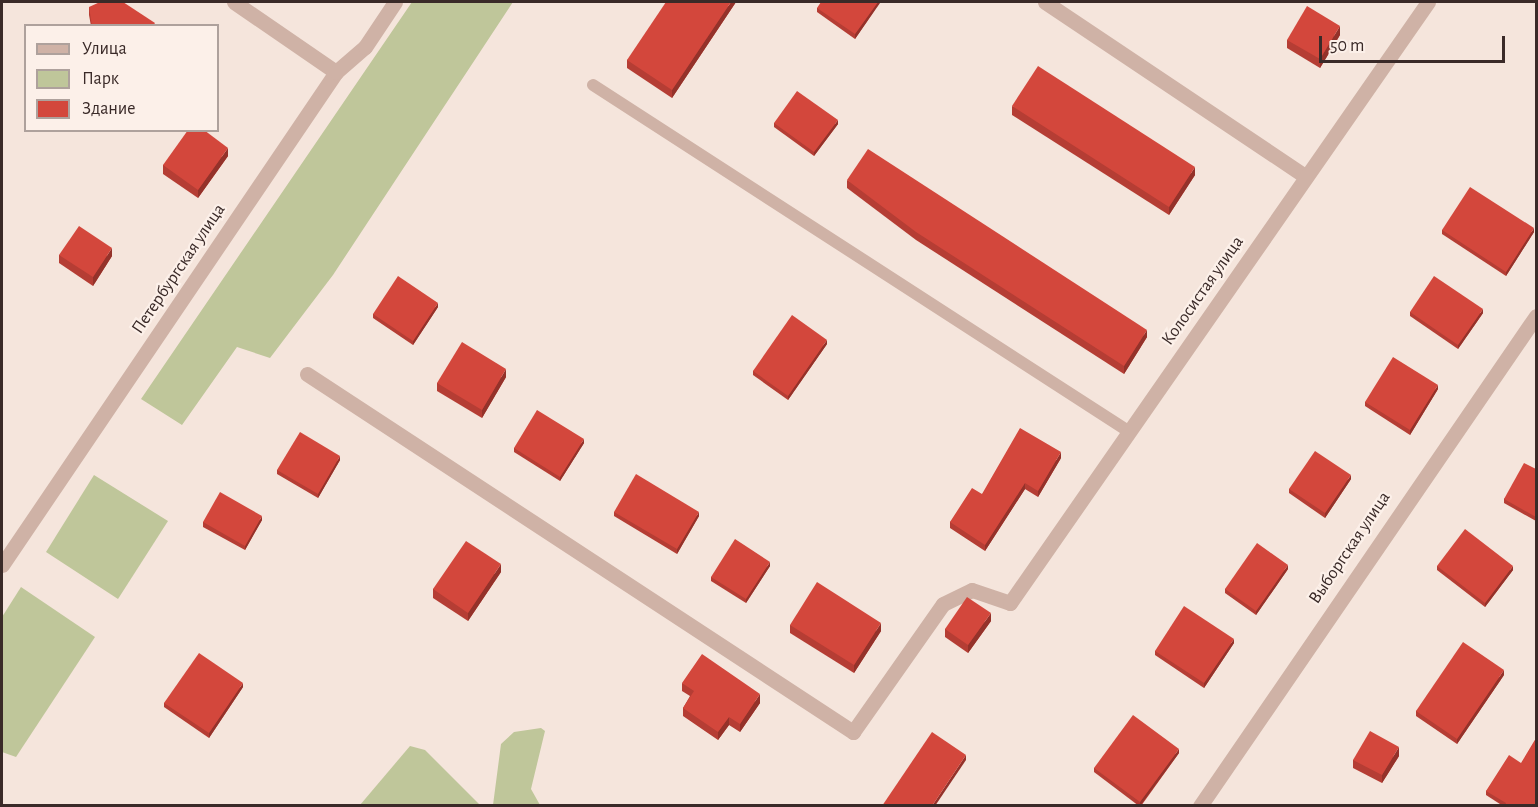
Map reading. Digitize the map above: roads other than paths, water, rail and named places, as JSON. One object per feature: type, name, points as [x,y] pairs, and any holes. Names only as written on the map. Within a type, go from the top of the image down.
[{"type":"street","points":[[234,2],[336,72]]},
{"type":"street","name":"Петербургская улица","points":[[2,566],[336,72],[365,47],[395,2]]},
{"type":"street","points":[[1045,2],[1306,177]]},
{"type":"street","name":"Колосистая улица","points":[[307,375],[853,732],[943,604],[972,590],[1010,603],[1428,2]]},
{"type":"street","name":"Выборгская улица","points":[[1200,806],[1536,316]]},
{"type":"lane","points":[[593,85],[1128,431]]}]
